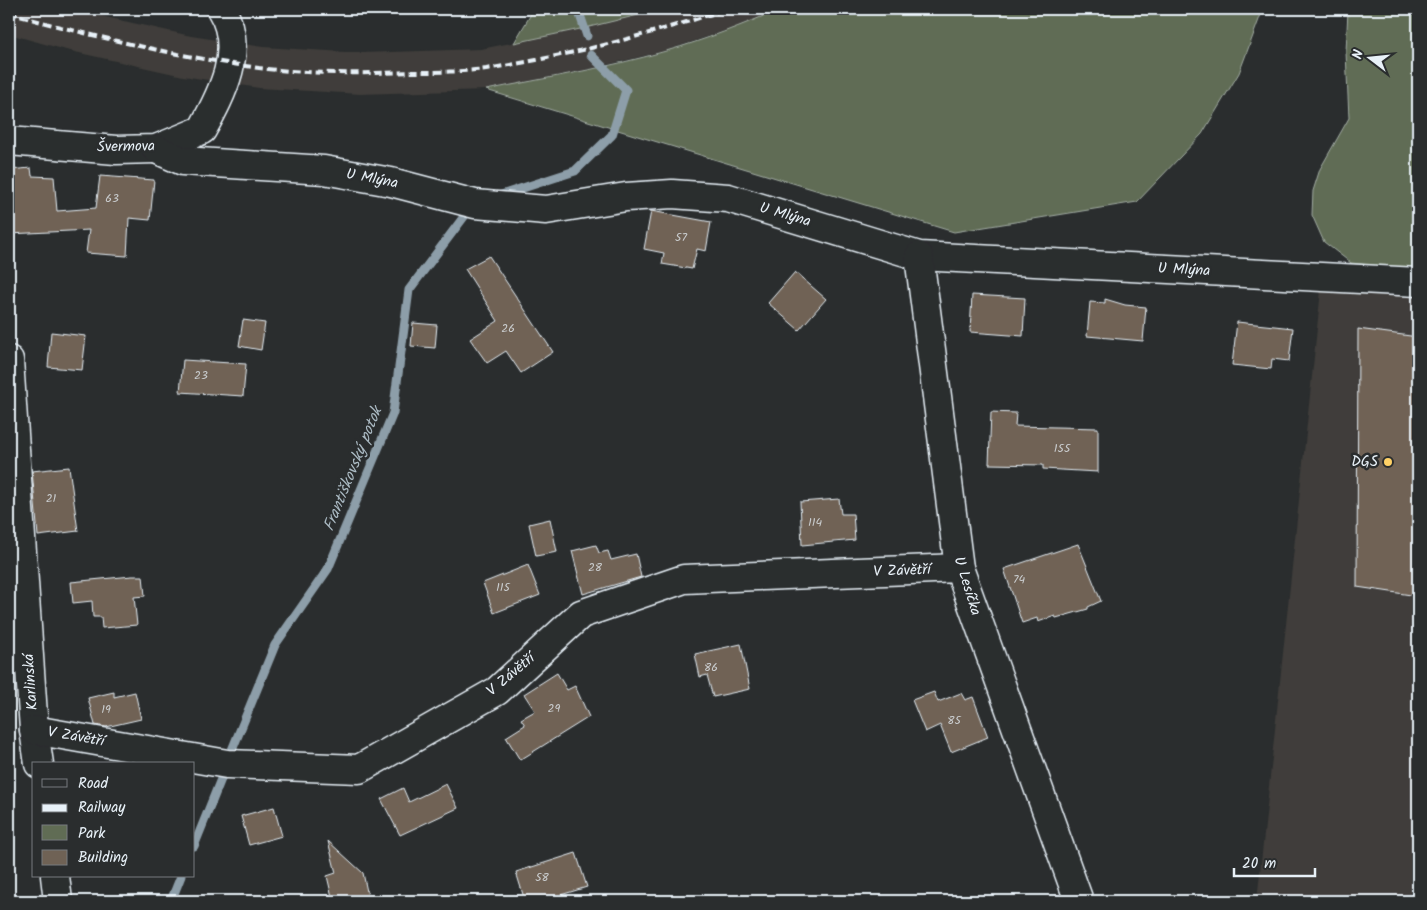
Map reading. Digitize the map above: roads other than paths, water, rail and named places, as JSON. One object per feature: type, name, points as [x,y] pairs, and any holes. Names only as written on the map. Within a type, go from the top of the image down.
[{"type":"street","name":"Švermova","points":[[9,141],[116,150],[156,149],[202,130],[222,92],[228,74],[232,46],[226,16],[221,9]]},
{"type":"street","name":"U Mlýna","points":[[156,149],[183,161],[324,170],[391,182],[474,203],[546,210],[636,196],[672,194],[728,198],[919,256],[1418,282]]},
{"type":"street","name":"U Lesíčka","points":[[919,256],[958,568],[1079,901]]},
{"type":"street","name":"Karlinská","points":[[9,360],[34,730],[39,762]]},
{"type":"street","name":"V Závětří","points":[[34,730],[227,764],[359,769],[496,691],[581,614],[684,579],[958,568]]},
{"type":"street","points":[[54,878],[58,901]]},
{"type":"waterway","name":"Františkovský potok","points":[[584,9],[580,15],[587,36]]},
{"type":"waterway","name":"Františkovský potok","points":[[498,196],[575,171],[612,135],[626,90],[591,55]]},
{"type":"waterway","name":"Františkovský potok","points":[[230,755],[275,645],[328,569],[393,413],[409,290],[472,206]]},
{"type":"waterway","name":"Františkovský potok","points":[[195,844],[221,779]]},
{"type":"waterway","name":"Františkovský potok","points":[[171,901],[180,878]]},
{"type":"railway","points":[[9,13],[133,45],[196,58],[278,70],[353,73],[467,71],[517,64],[608,44],[668,28],[727,9]]},
{"type":"place","name":"DGS","points":[[1388,462]]}]
